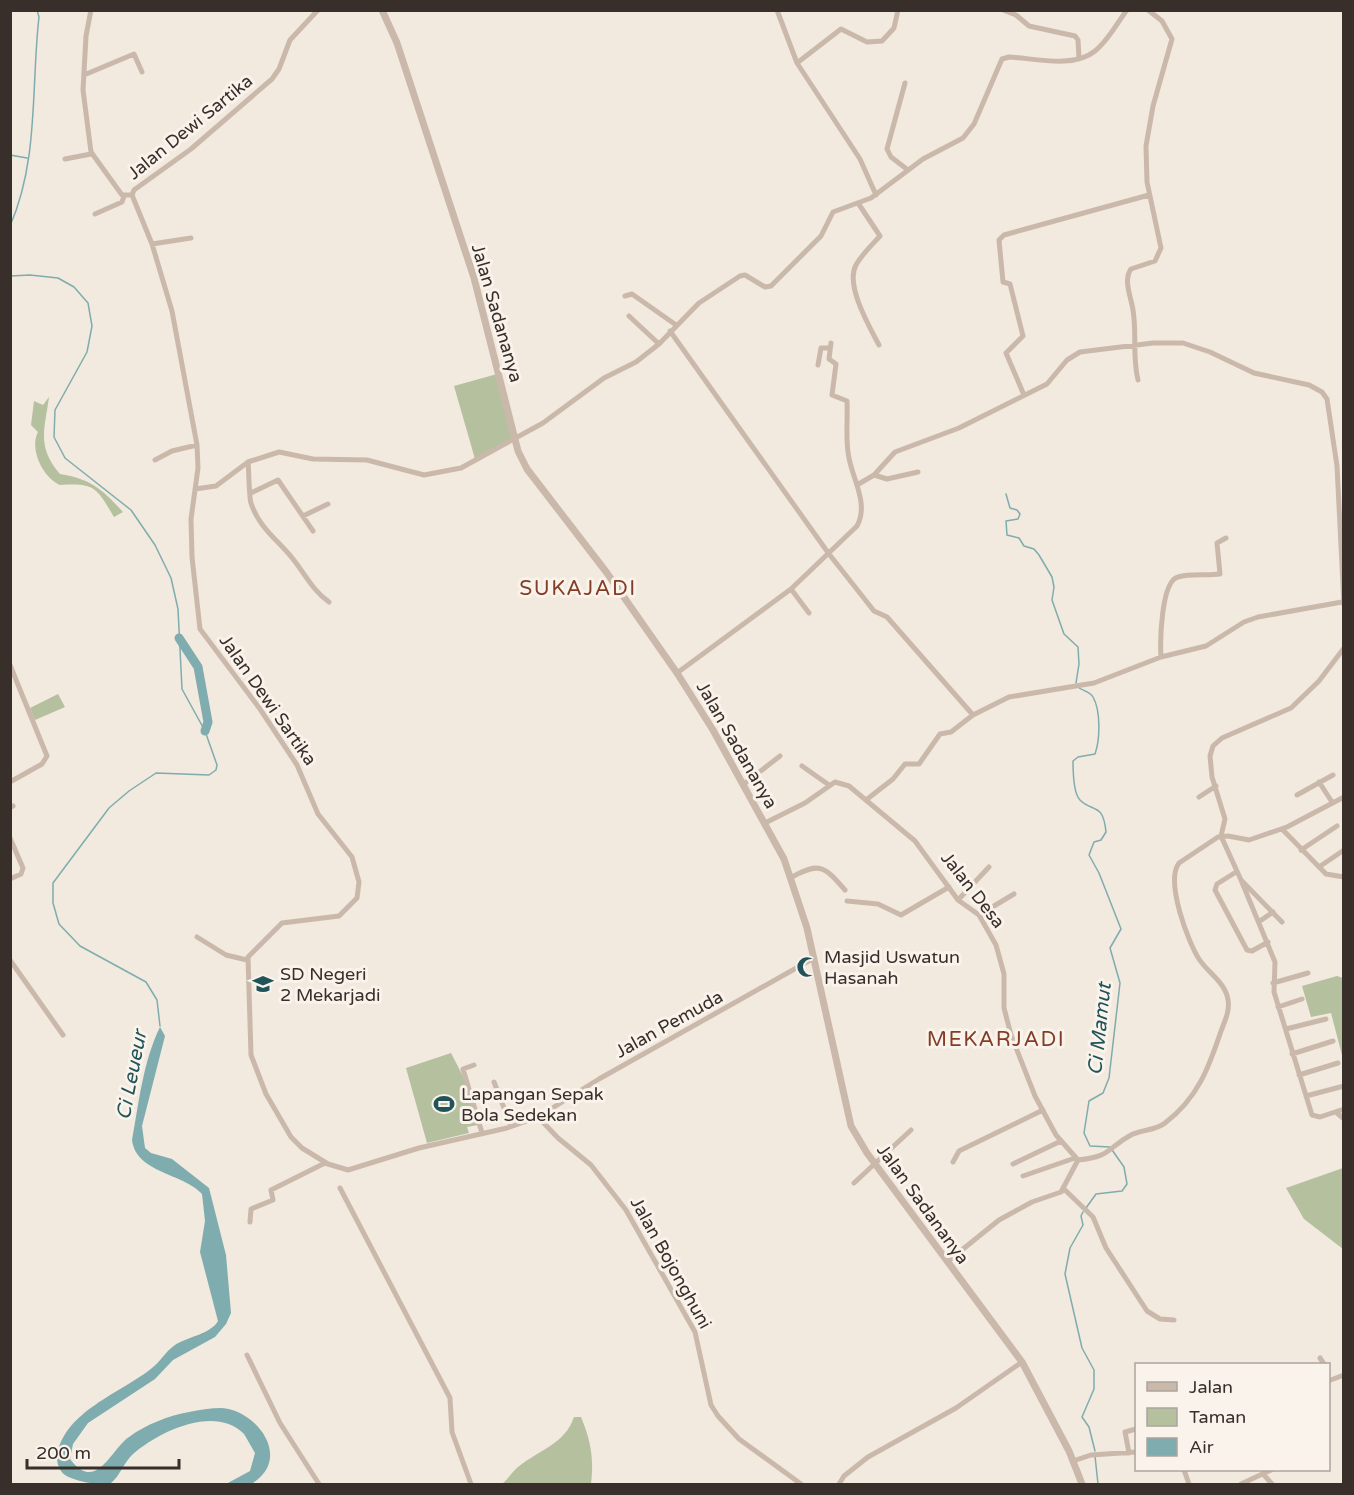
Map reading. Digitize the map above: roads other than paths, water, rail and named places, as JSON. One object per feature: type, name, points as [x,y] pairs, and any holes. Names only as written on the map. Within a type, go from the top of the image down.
[{"type":"street","points":[[92,10],[84,75],[91,154],[124,196]]},
{"type":"street","name":"Jalan Dewi Sartika","points":[[247,960],[261,941],[282,923],[339,916],[357,898],[360,882],[352,857],[318,814],[297,765],[260,709],[200,629],[192,553],[191,513],[198,468],[197,445],[174,320],[152,244],[132,195],[134,190],[191,148],[272,80],[292,37],[318,10]]},
{"type":"street","name":"Jalan Sadananya","points":[[382,10],[397,43],[474,278],[515,439],[527,469],[607,573],[677,673],[744,784],[792,877],[814,958],[848,1118],[860,1143],[1022,1362],[1073,1461],[1082,1485]]},
{"type":"street","points":[[777,10],[797,63],[858,156],[876,195]]},
{"type":"street","points":[[797,63],[841,29],[867,42],[882,41],[894,28],[898,10]]},
{"type":"street","points":[[1003,10],[1016,15],[1029,26],[1075,36],[1078,40],[1079,59]]},
{"type":"street","points":[[195,489],[216,486],[248,462],[284,452],[313,459],[367,460],[405,472],[435,475],[461,468],[515,439],[565,408],[604,378],[636,363],[659,344],[699,303],[741,275],[765,287],[771,286],[821,236],[833,212],[876,195],[908,171],[969,133],[1002,59],[1008,57],[1079,59],[1097,50],[1127,10]]},
{"type":"street","points":[[1138,380],[1133,345],[1135,329],[1128,274],[1131,269],[1155,261],[1161,251],[1149,195],[1146,146],[1153,106],[1172,39],[1162,21],[1148,10]]},
{"type":"street","points":[[84,75],[134,54],[142,72]]},
{"type":"street","points":[[905,83],[887,149],[891,157],[908,171]]},
{"type":"street","points":[[65,159],[91,154]]},
{"type":"street","points":[[124,196],[132,195]]},
{"type":"street","points":[[1024,395],[1006,353],[1023,336],[1010,284],[1003,282],[999,240],[1004,236],[1149,195]]},
{"type":"street","points":[[95,214],[122,202],[124,196]]},
{"type":"street","points":[[858,203],[879,234],[855,265],[854,290],[879,345]]},
{"type":"street","points":[[152,244],[191,238]]},
{"type":"street","points":[[625,296],[632,294],[676,325]]},
{"type":"street","points":[[629,315],[659,344]]},
{"type":"street","points":[[670,331],[829,554],[874,611],[887,617],[973,715]]},
{"type":"street","points":[[857,486],[874,475],[895,452],[959,428],[1047,384],[1067,360],[1080,352],[1153,343],[1189,345],[1254,373],[1309,385],[1322,392],[1330,411],[1337,466],[1343,604],[1258,617],[1244,622],[1214,643],[1161,657],[1112,678],[1009,697],[973,715],[951,732],[940,734],[919,764],[905,764],[893,779],[866,800]]},
{"type":"street","points":[[677,673],[791,589],[829,554],[860,519],[857,486],[848,457],[847,401],[832,395],[836,364],[829,359],[830,345],[821,348],[818,365]]},
{"type":"street","points":[[155,460],[172,451],[197,445]]},
{"type":"street","points":[[248,462],[250,502],[259,521],[293,560],[313,588],[329,602]]},
{"type":"street","points":[[874,475],[887,479],[918,472]]},
{"type":"street","points":[[251,493],[278,480],[313,531]]},
{"type":"street","points":[[303,516],[328,504]]},
{"type":"street","points":[[1161,657],[1160,634],[1168,587],[1178,576],[1220,574],[1217,543],[1226,538]]},
{"type":"street","points":[[791,589],[809,613]]},
{"type":"street","points":[[1282,922],[1236,872],[1221,836],[1225,819],[1210,764],[1216,742],[1291,708],[1319,681],[1344,648]]},
{"type":"street","points":[[10,665],[46,756],[42,764],[10,782]]},
{"type":"street","points":[[744,784],[780,756]]},
{"type":"street","points":[[765,823],[806,803],[829,785],[802,766]]},
{"type":"street","points":[[1297,795],[1333,775]]},
{"type":"street","points":[[1319,782],[1332,802]]},
{"type":"street","name":"Jalan Desa","points":[[829,785],[844,783],[915,841],[958,900],[978,915],[996,945],[1004,974],[1004,1008],[1011,1035],[1042,1110],[1060,1141],[1077,1159]]},
{"type":"street","points":[[1199,797],[1216,786]]},
{"type":"street","points":[[1023,1176],[1077,1159],[1094,1158],[1112,1150],[1132,1134],[1160,1127],[1200,1085],[1214,1054],[1228,1011],[1228,996],[1222,985],[1198,958],[1189,940],[1179,905],[1175,871],[1186,857],[1221,836],[1248,841],[1282,829],[1342,797],[1344,805]]},
{"type":"street","points":[[1301,850],[1337,826]]},
{"type":"street","points":[[1282,829],[1328,875],[1344,876]]},
{"type":"street","points":[[10,838],[23,868],[21,874],[10,879]]},
{"type":"street","points":[[1318,867],[1344,850]]},
{"type":"street","points":[[792,877],[806,869],[819,867],[826,870],[845,890]]},
{"type":"street","points":[[958,900],[989,867]]},
{"type":"street","points":[[1236,872],[1217,884],[1215,890],[1247,950],[1252,951],[1268,942]]},
{"type":"street","points":[[1241,880],[1242,888],[1260,921],[1275,962],[1273,983],[1278,1007],[1314,1116],[1320,1117],[1344,1109]]},
{"type":"street","points":[[847,901],[878,904],[901,915],[949,888]]},
{"type":"street","points":[[978,915],[1014,894]]},
{"type":"street","points":[[1260,921],[1273,912]]},
{"type":"street","points":[[197,937],[226,955],[247,960],[249,1031],[255,1070],[291,1137],[326,1163],[352,1170],[426,1146],[511,1126],[538,1117]]},
{"type":"street","name":"Jalan Pemuda","points":[[538,1117],[599,1079],[814,958]]},
{"type":"street","points":[[10,960],[63,1035]]},
{"type":"street","points":[[1273,983],[1308,973]]},
{"type":"street","points":[[1278,1007],[1302,999]]},
{"type":"street","points":[[1286,1029],[1326,1019]]},
{"type":"street","points":[[1292,1054],[1333,1041]]},
{"type":"street","points":[[1299,1075],[1338,1063]]},
{"type":"street","points":[[474,1065],[463,1069],[482,1133]]},
{"type":"street","points":[[494,1082],[511,1126]]},
{"type":"street","points":[[1306,1096],[1344,1086]]},
{"type":"street","points":[[953,1161],[959,1151],[1042,1110]]},
{"type":"street","points":[[1336,1112],[1344,1119]]},
{"type":"street","name":"Jalan Bojonghuni","points":[[538,1117],[558,1138],[591,1165],[626,1210],[695,1332],[711,1405],[718,1416],[739,1439],[801,1485]]},
{"type":"street","points":[[854,1183],[911,1130]]},
{"type":"street","points":[[1013,1164],[1060,1141]]},
{"type":"street","points":[[947,1262],[999,1220],[1064,1190],[1077,1159]]},
{"type":"street","points":[[250,1222],[251,1209],[273,1200],[271,1190],[326,1163]]},
{"type":"street","points":[[340,1188],[450,1398],[452,1432],[456,1450],[471,1485]]},
{"type":"street","points":[[1064,1190],[1095,1222],[1106,1248],[1147,1311],[1160,1319],[1174,1320]]},
{"type":"street","points":[[247,1355],[280,1423],[319,1485]]},
{"type":"street","points":[[1320,1358],[1323,1363]]},
{"type":"street","points":[[838,1485],[844,1476],[868,1457],[956,1408],[1022,1362]]},
{"type":"street","points":[[1330,1378],[1344,1375]]},
{"type":"street","points":[[1129,1453],[1125,1433],[1135,1430]]},
{"type":"street","points":[[1073,1461],[1099,1454],[1135,1452]]},
{"type":"street","points":[[1241,1485],[1269,1471]]},
{"type":"street","points":[[1263,1475],[1272,1485]]},
{"type":"water","points":[[160,1027],[165,1036],[142,1126],[145,1148],[151,1153],[172,1159],[209,1188],[226,1255],[231,1313],[226,1324],[215,1337],[173,1360],[155,1379],[88,1423],[73,1444],[70,1459],[79,1469],[88,1472],[95,1471],[129,1437],[150,1425],[182,1413],[221,1408],[247,1417],[266,1438],[270,1450],[269,1462],[263,1474],[251,1484],[226,1484],[250,1471],[255,1453],[244,1434],[232,1425],[218,1421],[187,1424],[157,1437],[133,1454],[111,1483],[91,1483],[68,1477],[60,1470],[58,1464],[57,1457],[61,1441],[82,1415],[152,1368],[175,1345],[210,1329],[218,1321],[200,1252],[205,1221],[202,1194],[184,1181],[151,1166],[135,1151],[132,1140],[146,1068]]},
{"type":"waterway","name":"Ci Leueur","points":[[10,226],[26,175],[30,149],[39,17],[37,10]]},
{"type":"waterway","points":[[10,155],[27,158]]},
{"type":"waterway","name":"Ci Leueur","points":[[10,276],[30,275],[58,278],[74,287],[88,303],[92,326],[87,352],[55,410],[54,437],[65,458],[131,510],[155,545],[171,578],[178,609],[182,689],[205,731],[217,765],[216,770],[209,775],[156,773],[129,791],[109,808],[53,883],[53,903],[59,924],[80,946],[146,982],[157,1000],[160,1026]]},
{"type":"waterway","name":"Ci Mamut","points":[[1006,494],[1010,508],[1017,510],[1020,514],[1018,519],[1006,521],[1007,535],[1019,538],[1024,546],[1034,549],[1039,555],[1052,577],[1054,587],[1052,600],[1064,634],[1078,647],[1079,664],[1076,683]]},
{"type":"waterway","name":"Ci Leueur","points":[[179,638],[198,667],[208,722],[205,731]]},
{"type":"waterway","name":"Ci Mamut","points":[[1078,687],[1090,693],[1096,703],[1099,734],[1095,754],[1078,757],[1073,761],[1075,787],[1080,800],[1100,812],[1105,823],[1106,832],[1101,840],[1094,842],[1089,855],[1099,873],[1121,929],[1110,948],[1120,983],[1109,1078],[1103,1093],[1089,1101],[1084,1133],[1090,1146],[1110,1147],[1124,1167],[1127,1184],[1122,1191],[1096,1194],[1086,1208]]},
{"type":"waterway","name":"Ci Mamut","points":[[1083,1212],[1081,1216],[1083,1225],[1070,1248],[1065,1274],[1082,1348],[1094,1370],[1094,1389],[1082,1417],[1089,1427],[1095,1451]]},
{"type":"waterway","name":"Ci Mamut","points":[[1095,1456],[1098,1484]]},
{"type":"place","name":"Masjid Uswatun Hasanah","points":[[807,967]]},
{"type":"place","name":"SD Negeri 2 Mekarjadi","points":[[263,984]]},
{"type":"place","name":"Lapangan Sepak Bola Sedekan","points":[[444,1104]]},
{"type":"district","name":"SUKAJADI","points":[[578,588]]},
{"type":"district","name":"MEKARJADI","points":[[996,1039]]}]
